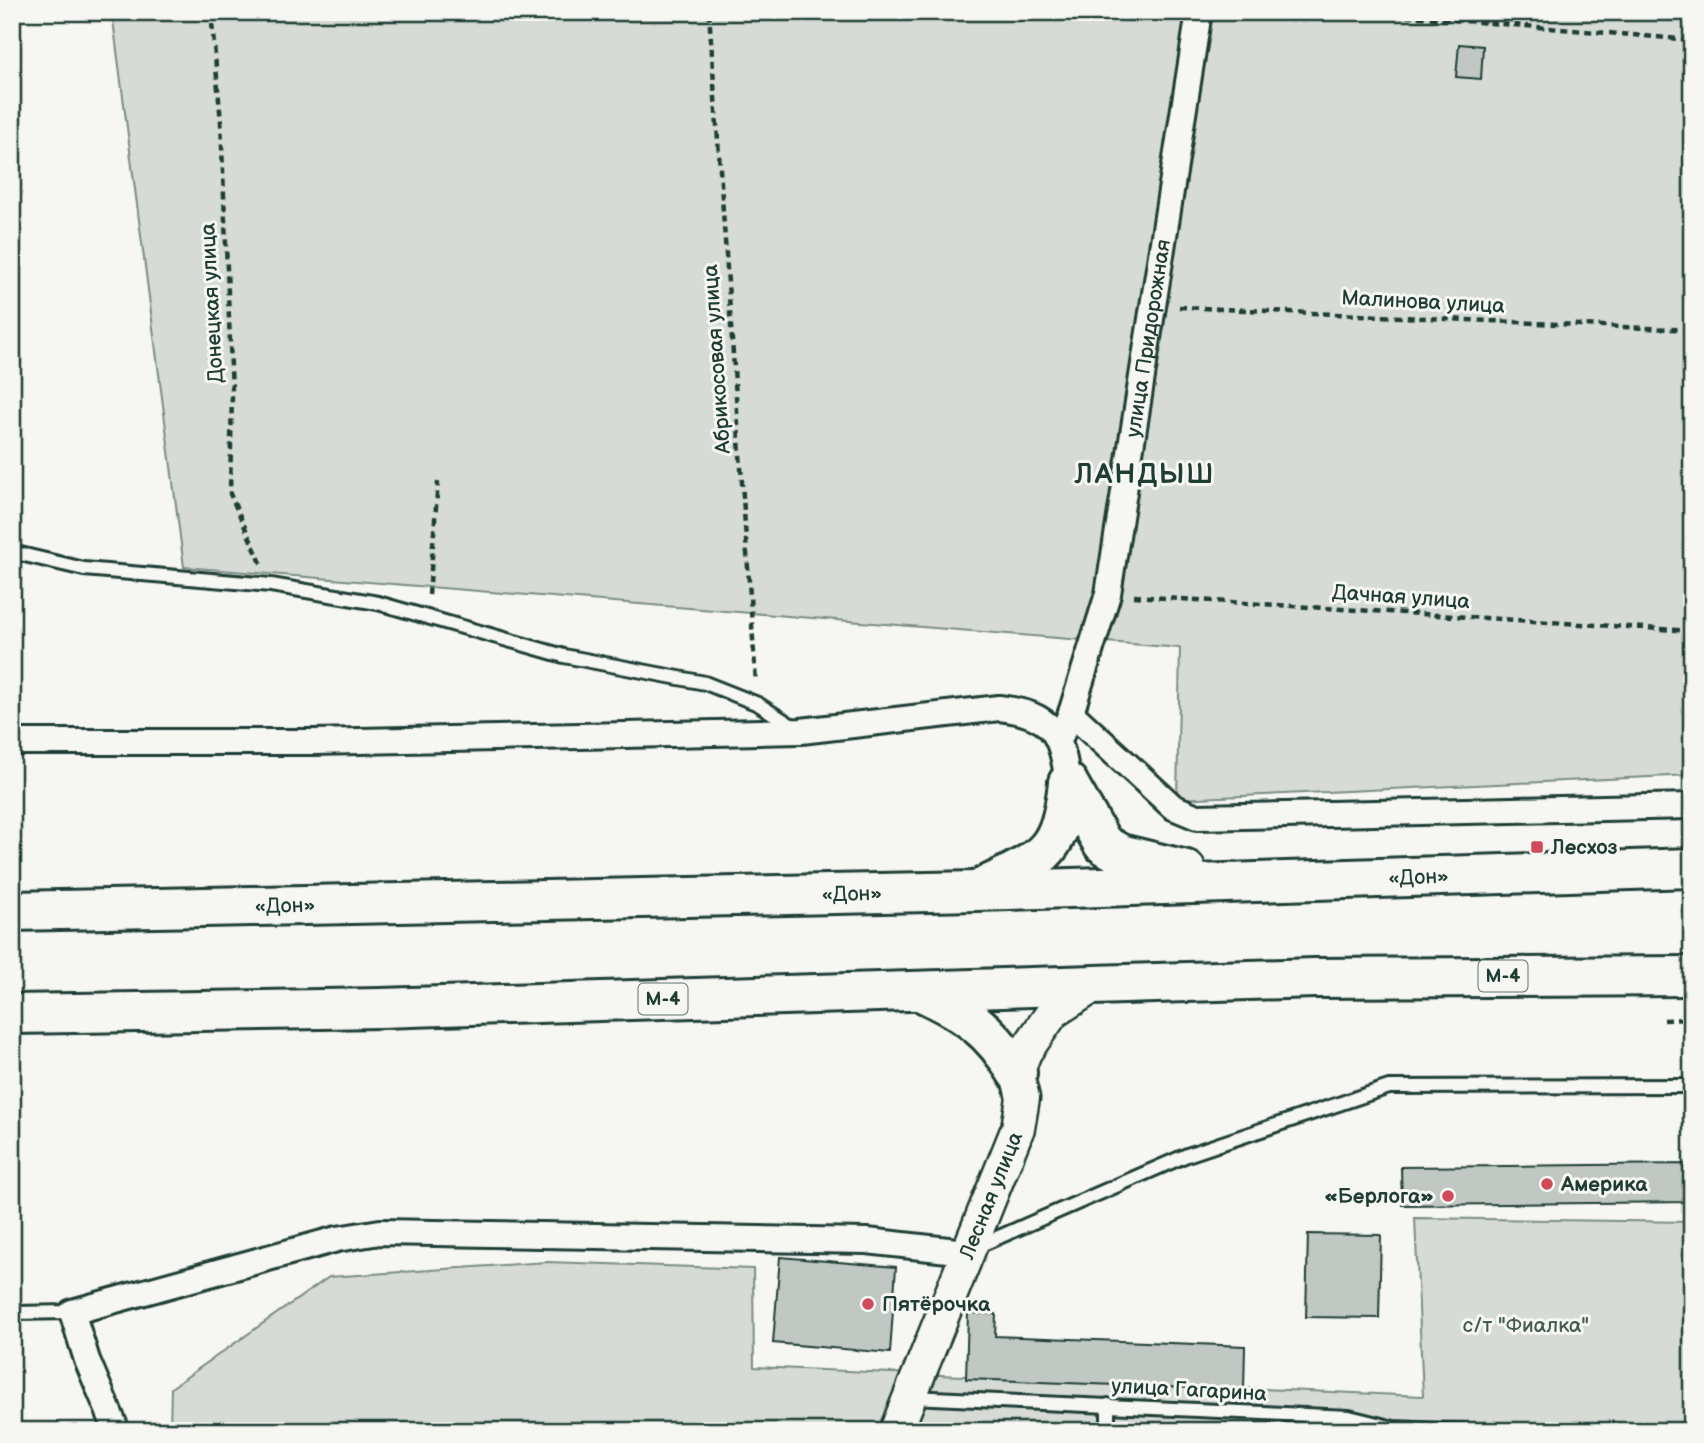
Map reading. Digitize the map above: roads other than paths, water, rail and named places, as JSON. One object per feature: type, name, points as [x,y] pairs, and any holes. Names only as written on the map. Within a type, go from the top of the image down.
[{"type":"highway","points":[[1068,783],[1103,844],[1120,854],[1250,883]]},
{"type":"highway","points":[[976,891],[1020,869],[1057,838],[1064,819],[1068,783]]},
{"type":"highway","name":"«Дон»","points":[[12,911],[976,891],[1692,868]]},
{"type":"highway","name":"М-4","points":[[12,1014],[394,1007],[1314,978],[1692,976]]},
{"type":"highway","points":[[918,990],[952,1006],[982,1027],[1003,1048],[1017,1073]]},
{"type":"street","name":"улица Придорожная","points":[[1059,740],[1071,713],[1108,594],[1199,12]]},
{"type":"street","points":[[12,742],[314,742],[800,731],[999,708],[1023,711],[1042,719],[1059,740],[1068,783]]},
{"type":"street","points":[[1071,713],[1173,807],[1197,817],[1692,806]]},
{"type":"street","points":[[1017,1073],[1025,1052],[1053,1012],[1095,985]]},
{"type":"street","name":"Лесная улица","points":[[896,1431],[1018,1128],[1023,1098],[1017,1073]]},
{"type":"street","points":[[117,1431],[87,1360],[72,1312],[337,1239],[380,1232],[867,1241],[966,1252]]},
{"type":"lane","points":[[12,552],[84,569],[271,584],[334,593],[564,656],[705,683],[758,704],[800,731]]},
{"type":"lane","points":[[966,1252],[1187,1155],[1389,1087],[1692,1086]]},
{"type":"lane","points":[[12,1313],[72,1312]]},
{"type":"lane","name":"улица Гагарина","points":[[908,1397],[1349,1417],[1394,1429],[1466,1431]]},
{"type":"lane","points":[[1108,1405],[1108,1431]]},
{"type":"place","name":"Лесхоз","points":[[1537,847]]},
{"type":"place","name":"Америка","points":[[1547,1184]]},
{"type":"place","name":"«Берлога»","points":[[1448,1196]]},
{"type":"place","name":"Пятёрочка","points":[[868,1304]]},
{"type":"district","name":"ЛАНДЫШ","points":[[1145,474]]},
{"type":"park label","name":"с/т \"Фиалка\"","points":[[1526,1325]]}]
